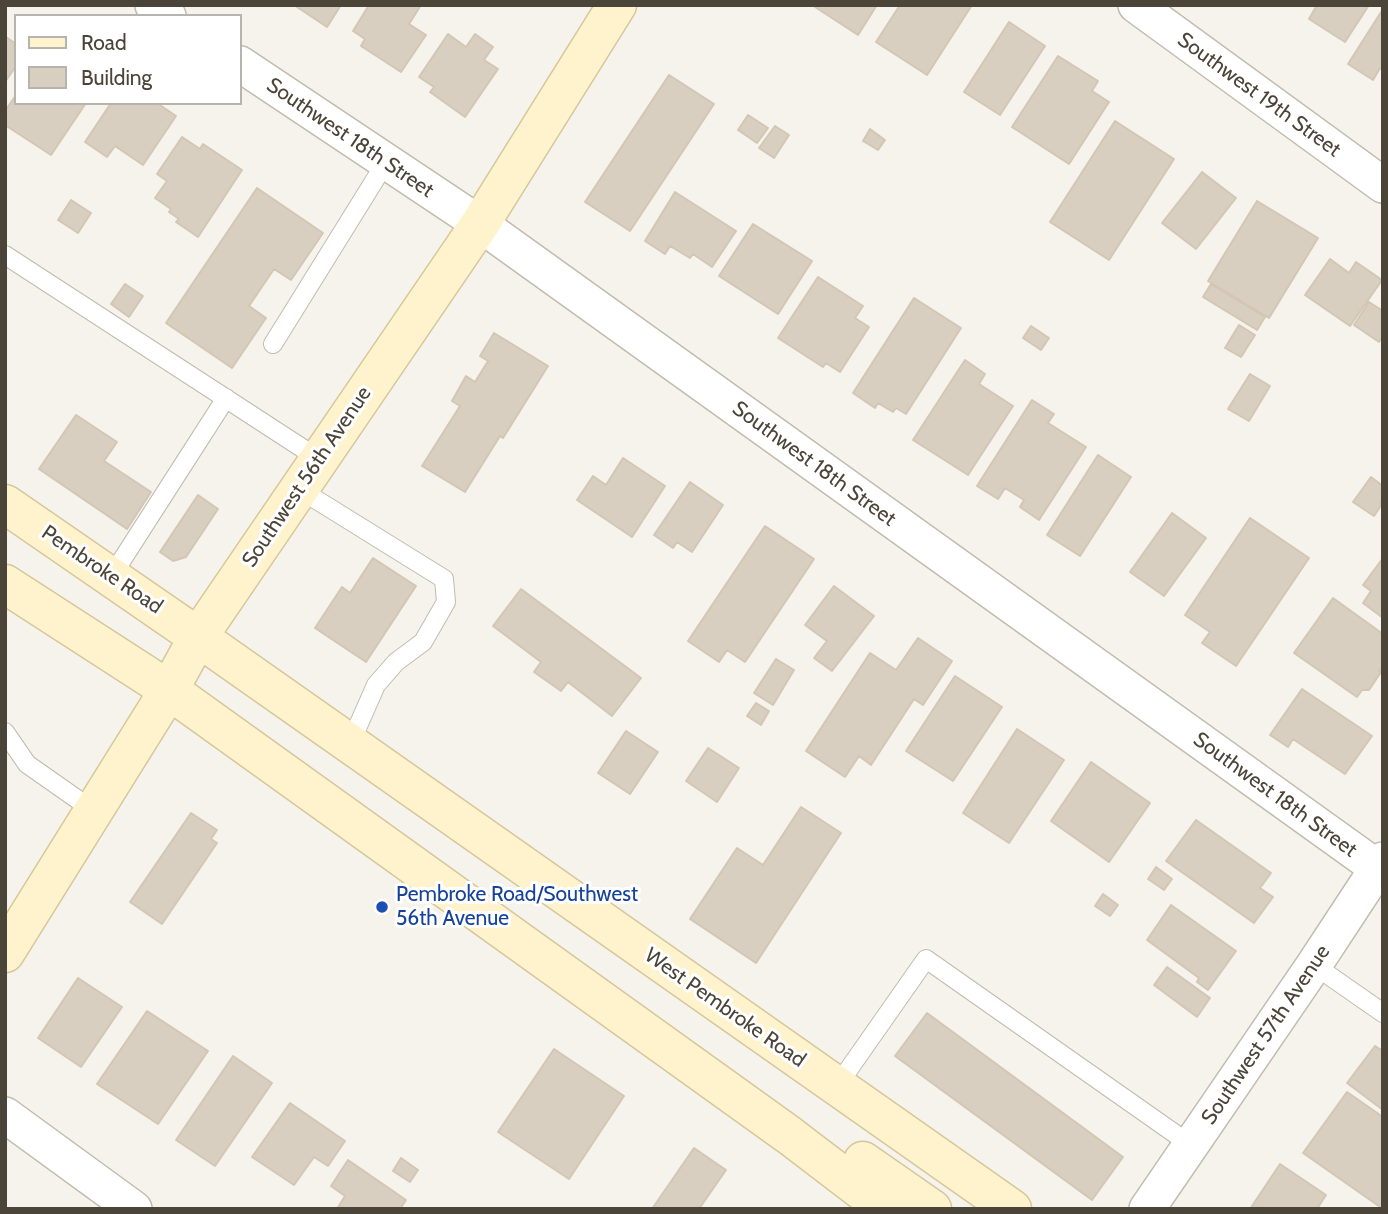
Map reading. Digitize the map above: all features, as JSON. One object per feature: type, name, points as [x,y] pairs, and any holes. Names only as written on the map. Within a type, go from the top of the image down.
[{"type":"main road","name":"Southwest 56th Avenue","points":[[5,953],[169,690],[198,636],[480,224],[617,5]]},
{"type":"main road","name":"Pembroke Road","points":[[5,504],[198,636]]},
{"type":"main road","points":[[9,595],[169,690],[789,1135],[886,1209]]},
{"type":"main road","name":"West Pembroke Road","points":[[198,636],[1012,1209]]},
{"type":"main road","points":[[789,1135],[814,1140],[851,1153],[932,1209]]},
{"type":"street","name":"Southwest 19th Street","points":[[1136,5],[1383,185]]},
{"type":"street","name":"Southwest 18th Street","points":[[242,65],[480,224],[1381,867]]},
{"type":"street","name":"Southwest 57th Avenue","points":[[1147,1209],[1381,867]]},
{"type":"street","points":[[5,1115],[134,1209]]},
{"type":"lane","points":[[272,344],[386,162]]},
{"type":"lane","points":[[5,255],[226,398],[309,474],[444,579],[446,602],[424,642],[396,662],[376,685],[350,744]]},
{"type":"lane","points":[[111,577],[226,398]]},
{"type":"lane","points":[[5,732],[27,764],[94,811]]},
{"type":"lane","points":[[837,1086],[926,959],[1191,1145]]},
{"type":"lane","points":[[1314,965],[1383,1013]]},
{"type":"building","points":[[294,5],[341,5],[327,27]]},
{"type":"building","points":[[369,5],[421,5],[409,24],[426,35],[401,72],[361,46],[365,39],[353,31]]},
{"type":"building","points":[[812,5],[877,5],[858,35]]},
{"type":"building","points":[[900,5],[972,5],[927,75],[876,42]]},
{"type":"building","points":[[1317,5],[1369,5],[1345,42],[1309,19]]},
{"type":"building","points":[[1383,9],[1383,70],[1380,68],[1373,80],[1348,64]]},
{"type":"building","points":[[1009,22],[1045,46],[1000,115],[964,92]]},
{"type":"building","points":[[448,34],[466,47],[475,34],[493,47],[484,60],[498,69],[465,117],[430,92],[434,87],[419,77]]},
{"type":"building","points":[[6,37],[14,43],[14,69],[5,82]]},
{"type":"building","points":[[1058,56],[1098,81],[1092,91],[1109,102],[1069,164],[1012,127]]},
{"type":"building","points":[[669,75],[714,104],[630,231],[585,202]]},
{"type":"building","points":[[14,98],[14,105],[85,105],[51,155],[5,125],[5,111]]},
{"type":"building","points":[[110,105],[160,105],[176,116],[143,165],[115,146],[107,157],[85,142]]},
{"type":"building","points":[[748,115],[768,128],[757,143],[738,130]]},
{"type":"building","points":[[1115,121],[1174,159],[1109,260],[1050,222]]},
{"type":"building","points":[[775,126],[789,135],[774,158],[759,148]]},
{"type":"building","points":[[870,129],[885,140],[878,150],[863,141]]},
{"type":"building","points":[[182,137],[200,149],[203,144],[242,170],[198,237],[176,222],[179,219],[169,212],[171,209],[155,198],[167,181],[157,174]]},
{"type":"building","points":[[1202,172],[1236,198],[1196,249],[1162,223]]},
{"type":"building","points":[[257,188],[323,233],[291,280],[274,269],[249,306],[266,318],[232,368],[166,323]]},
{"type":"building","points":[[675,192],[736,231],[712,267],[693,254],[690,258],[670,246],[665,254],[645,241]]},
{"type":"building","points":[[71,200],[91,213],[78,233],[58,220]]},
{"type":"building","points":[[1257,201],[1318,238],[1269,318],[1208,281]]},
{"type":"building","points":[[753,224],[812,261],[778,314],[719,276]]},
{"type":"building","points":[[1330,259],[1349,273],[1356,262],[1382,280],[1350,326],[1305,295]]},
{"type":"building","points":[[818,277],[863,306],[855,318],[869,327],[840,372],[826,363],[823,367],[778,338]]},
{"type":"building","points":[[125,284],[143,296],[129,317],[111,304]]},
{"type":"building","points":[[1211,284],[1265,317],[1257,330],[1203,297]]},
{"type":"building","points":[[914,298],[961,328],[906,414],[896,408],[893,412],[878,403],[875,408],[853,393]]},
{"type":"building","points":[[1369,302],[1383,311],[1383,336],[1379,342],[1354,325]]},
{"type":"building","points":[[1239,325],[1255,335],[1241,357],[1225,348]]},
{"type":"building","points":[[1031,326],[1049,338],[1041,350],[1023,338]]},
{"type":"building","points":[[494,333],[548,366],[465,492],[422,466],[460,406],[452,401],[466,376],[475,382],[488,361],[480,356]]},
{"type":"building","points":[[965,360],[985,374],[979,384],[1013,406],[968,475],[913,440]]},
{"type":"building","points":[[1250,374],[1270,386],[1249,421],[1228,409]]},
{"type":"building","points":[[1032,400],[1054,414],[1048,423],[1086,447],[1039,520],[1020,507],[1024,500],[1005,488],[998,499],[977,486]]},
{"type":"building","points":[[76,415],[117,442],[104,461],[151,492],[127,529],[39,469]]},
{"type":"building","points":[[1098,455],[1131,477],[1080,556],[1047,535]]},
{"type":"building","points":[[623,458],[665,486],[632,537],[577,500],[593,476],[606,485]]},
{"type":"building","points":[[1371,477],[1383,486],[1383,499],[1380,502],[1382,504],[1374,516],[1353,502]]},
{"type":"building","points":[[690,482],[723,505],[692,552],[677,542],[673,548],[654,535]]},
{"type":"building","points":[[198,495],[218,509],[186,557],[173,561],[160,552]]},
{"type":"building","points":[[1172,513],[1206,538],[1164,596],[1130,572]]},
{"type":"building","points":[[1250,518],[1309,558],[1236,666],[1202,643],[1210,632],[1185,615]]},
{"type":"building","points":[[765,526],[814,559],[745,662],[727,650],[719,662],[688,641]]},
{"type":"building","points":[[373,558],[416,586],[366,662],[315,628],[342,587],[350,593]]},
{"type":"building","points":[[1383,558],[1383,618],[1363,603],[1371,591],[1363,585]]},
{"type":"building","points":[[834,586],[874,616],[832,671],[814,658],[827,641],[805,625]]},
{"type":"building","points":[[521,589],[641,678],[612,716],[568,682],[561,691],[534,672],[541,662],[493,626]]},
{"type":"building","points":[[1333,598],[1383,634],[1381,672],[1369,690],[1362,690],[1357,697],[1294,653]]},
{"type":"building","points":[[918,638],[952,661],[923,705],[914,699],[871,765],[859,756],[845,777],[806,751],[870,653],[896,670]]},
{"type":"building","points":[[776,659],[794,670],[773,705],[754,693]]},
{"type":"building","points":[[955,676],[1002,707],[953,781],[906,751]]},
{"type":"building","points":[[1302,689],[1372,736],[1345,774],[1293,739],[1288,747],[1270,735]]},
{"type":"building","points":[[756,703],[769,711],[761,725],[747,716]]},
{"type":"building","points":[[1017,729],[1064,760],[1009,843],[963,813]]},
{"type":"building","points":[[626,731],[658,752],[630,794],[598,773]]},
{"type":"building","points":[[708,748],[739,768],[717,802],[686,781]]},
{"type":"building","points":[[1091,762],[1150,803],[1109,862],[1051,821]]},
{"type":"building","points":[[801,807],[841,833],[756,963],[690,919],[737,848],[763,865]]},
{"type":"building","points":[[191,813],[217,830],[211,839],[217,843],[162,924],[130,902]]},
{"type":"building","points":[[1196,820],[1271,873],[1260,888],[1273,897],[1254,923],[1166,861]]},
{"type":"building","points":[[1156,867],[1172,879],[1164,890],[1148,879]]},
{"type":"building","points":[[1103,894],[1118,905],[1110,916],[1095,906]]},
{"type":"building","points":[[1171,905],[1236,951],[1208,990],[1197,982],[1199,978],[1147,940]]},
{"type":"building","points":[[1167,967],[1210,998],[1197,1017],[1154,985]]},
{"type":"building","points":[[78,978],[122,1007],[81,1067],[38,1038]]},
{"type":"building","points":[[147,1011],[208,1051],[158,1124],[97,1084]]},
{"type":"building","points":[[927,1013],[1123,1157],[1092,1200],[895,1056]]},
{"type":"building","points":[[1375,1046],[1383,1051],[1383,1110],[1347,1083]]},
{"type":"building","points":[[554,1049],[624,1096],[569,1179],[498,1132]]},
{"type":"building","points":[[233,1056],[272,1083],[215,1166],[176,1140]]},
{"type":"building","points":[[1347,1092],[1383,1117],[1383,1209],[1303,1153]]},
{"type":"building","points":[[290,1103],[345,1141],[328,1166],[314,1157],[294,1185],[252,1157]]},
{"type":"building","points":[[694,1148],[726,1170],[699,1209],[652,1209]]},
{"type":"building","points":[[401,1158],[418,1170],[410,1182],[393,1171]]},
{"type":"building","points":[[348,1160],[406,1200],[400,1209],[337,1209],[345,1196],[331,1186]]},
{"type":"building","points":[[1280,1164],[1326,1195],[1317,1209],[1250,1209]]},
{"type":"place","name":"Pembroke Road/Southwest 56th Avenue","points":[[382,907]]}]
